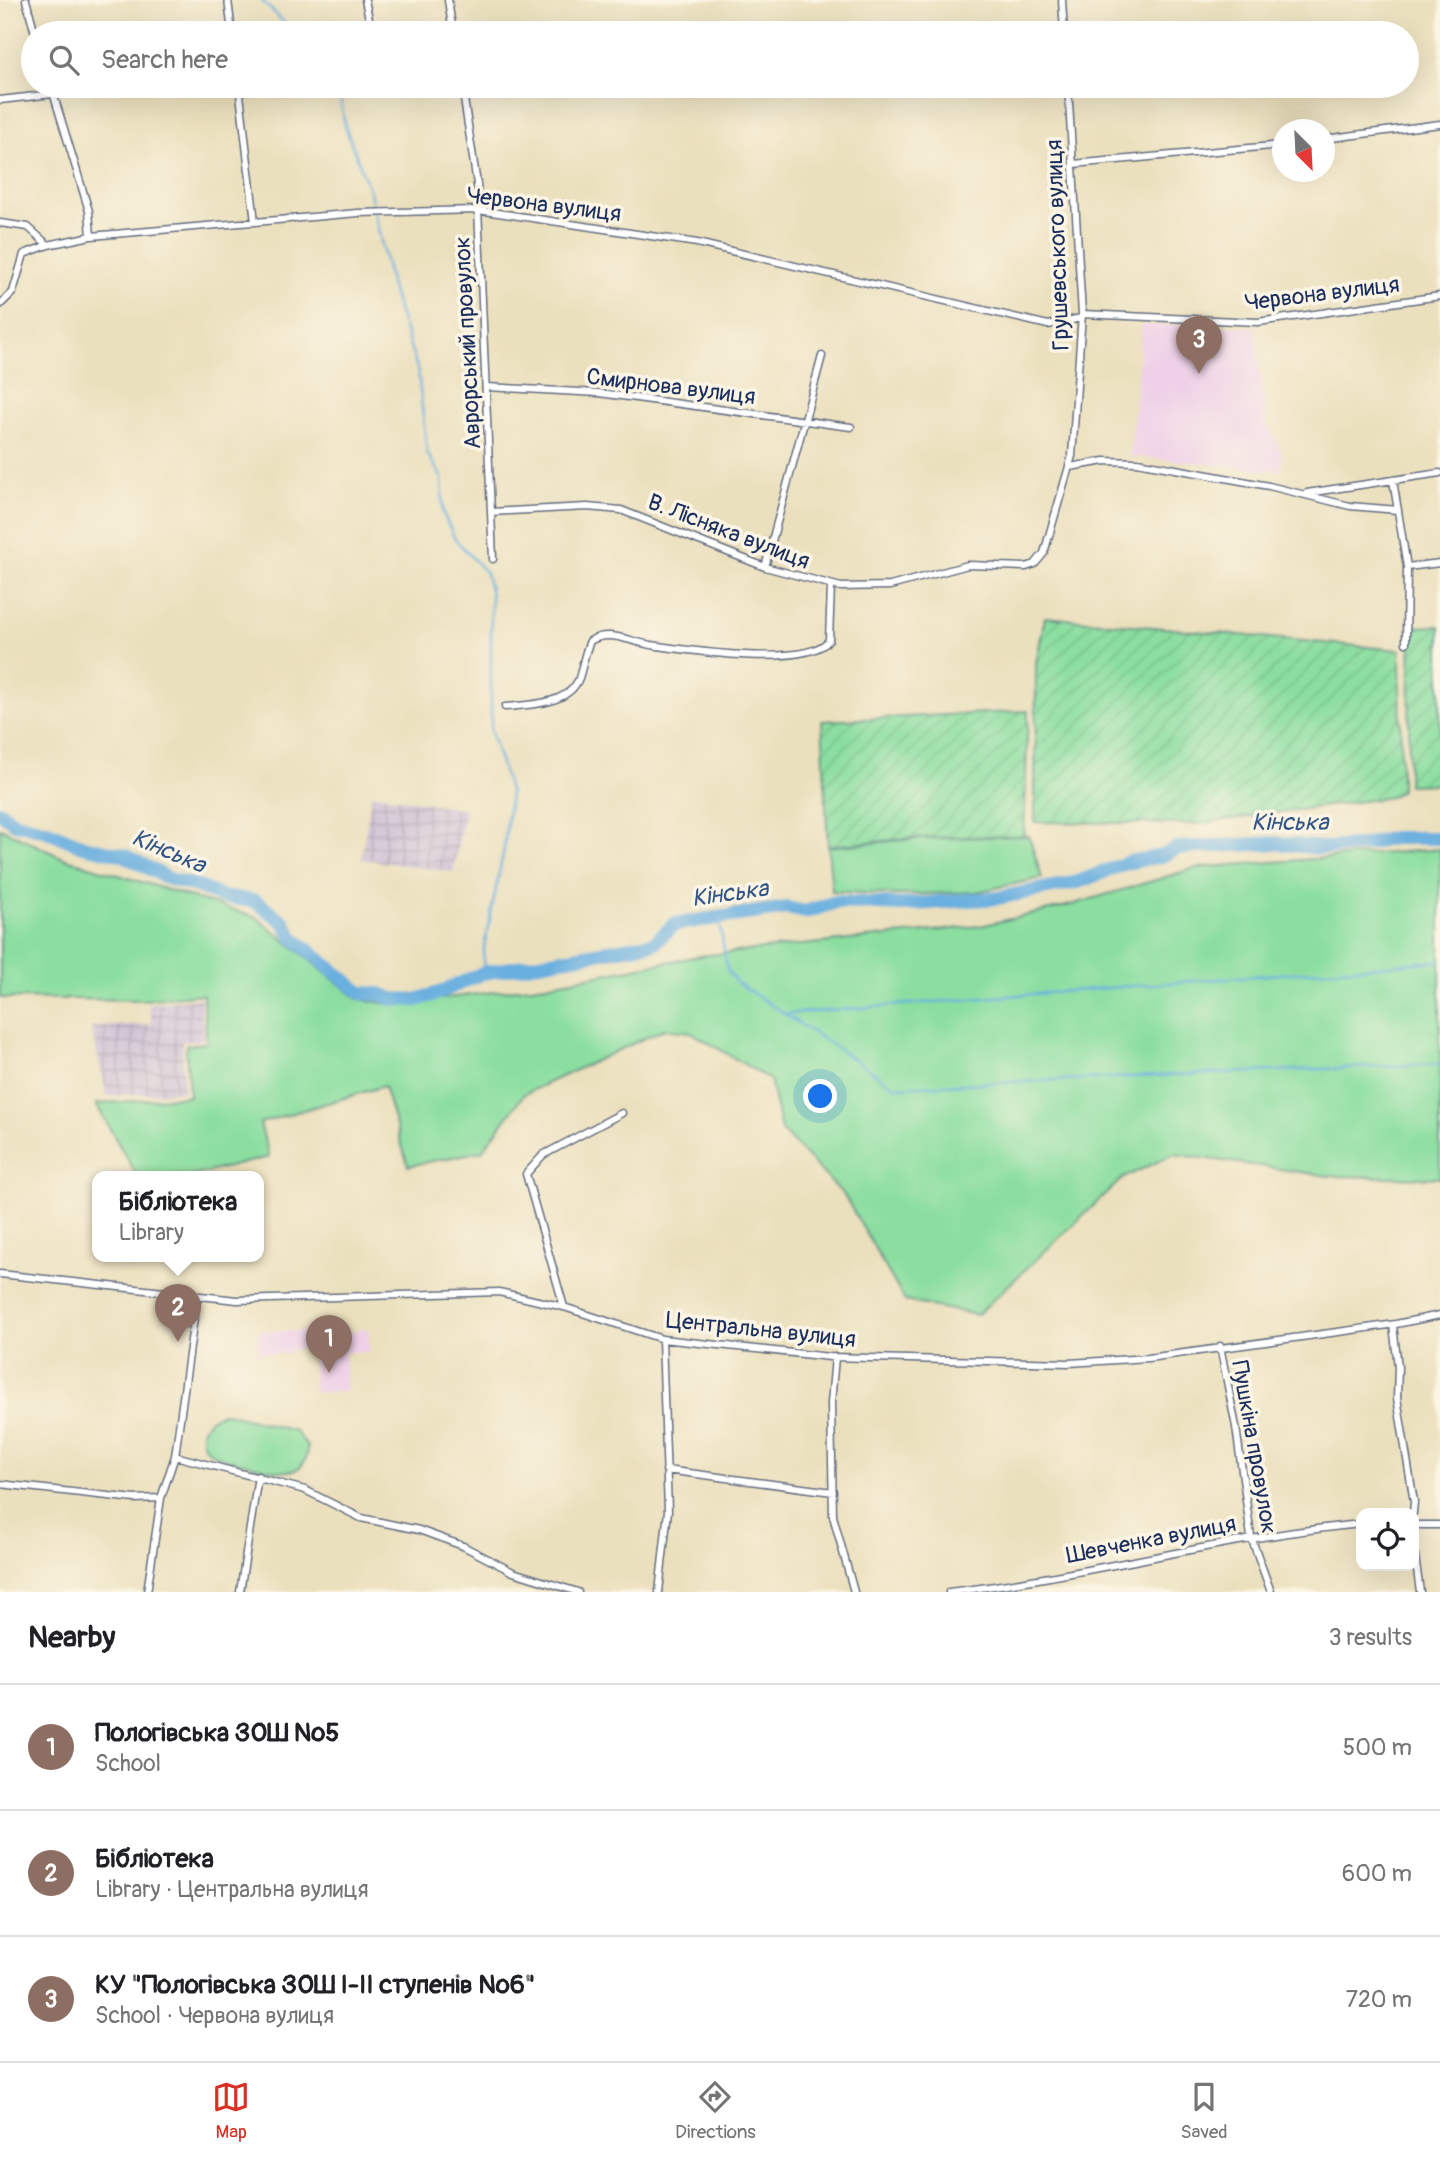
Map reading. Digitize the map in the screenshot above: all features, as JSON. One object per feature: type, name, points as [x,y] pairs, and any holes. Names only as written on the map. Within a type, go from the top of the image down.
[{"type":"street","points":[[26,0],[32,21]]},
{"type":"street","points":[[228,0],[231,21]]},
{"type":"street","points":[[365,0],[369,21]]},
{"type":"street","points":[[448,0],[451,21]]},
{"type":"street","points":[[1062,0],[1063,21]]},
{"type":"street","points":[[0,100],[21,98]]},
{"type":"street","points":[[54,98],[89,211],[91,236]]},
{"type":"street","points":[[240,98],[256,222]]},
{"type":"street","name":"Аврорський провулок","points":[[464,98],[478,210],[493,559]]},
{"type":"street","name":"Грушевського вулиця","points":[[1035,564],[1044,553],[1070,467],[1082,316],[1069,98]]},
{"type":"street","points":[[1335,138],[1440,124]]},
{"type":"street","points":[[1073,164],[1272,146]]},
{"type":"street","name":"Червона вулиця","points":[[48,245],[91,236],[358,213],[478,210],[697,243],[1028,321],[1056,325],[1082,316],[1258,322],[1440,296]]},
{"type":"street","points":[[0,223],[28,228],[48,245],[24,254],[13,292],[0,305]]},
{"type":"street","points":[[765,567],[822,356]]},
{"type":"street","name":"Смирнова вулиця","points":[[487,387],[599,393],[851,427]]},
{"type":"street","points":[[1070,467],[1105,461],[1137,462],[1303,494],[1350,506],[1398,510]]},
{"type":"street","points":[[1303,494],[1440,473]]},
{"type":"street","points":[[1393,480],[1407,567],[1406,643]]},
{"type":"street","name":"В. Лісняка вулиця","points":[[491,512],[587,508],[621,510],[765,567],[831,586],[890,586],[968,565],[1026,567],[1035,564]]},
{"type":"street","points":[[1407,567],[1440,563]]},
{"type":"street","points":[[505,707],[546,703],[561,696],[578,681],[590,641],[606,635],[701,652],[761,654],[817,650],[829,640],[831,586]]},
{"type":"street","points":[[564,1307],[526,1174],[543,1155],[622,1113]]},
{"type":"street","name":"Центральна вулиця","points":[[0,1274],[237,1300],[499,1292],[564,1307],[662,1339],[835,1357],[1069,1363],[1148,1358],[1220,1346],[1392,1325],[1440,1315]]},
{"type":"street","points":[[147,1592],[161,1498],[175,1456],[197,1296]]},
{"type":"street","points":[[1392,1325],[1398,1367],[1397,1398],[1413,1508]]},
{"type":"street","points":[[659,1592],[668,1511],[662,1339]]},
{"type":"street","name":"Пушкіна провулок","points":[[1220,1346],[1236,1427],[1251,1537],[1271,1592]]},
{"type":"street","points":[[835,1357],[831,1403],[833,1492],[838,1539],[854,1592]]},
{"type":"street","points":[[175,1456],[305,1490],[361,1518],[419,1531],[463,1546],[513,1572],[578,1592]]},
{"type":"street","points":[[666,1470],[833,1492]]},
{"type":"street","points":[[240,1592],[258,1476]]},
{"type":"street","points":[[0,1484],[135,1499],[161,1498]]},
{"type":"street","name":"Шевченка вулиця","points":[[949,1592],[1058,1576],[1251,1537],[1356,1525]]},
{"type":"street","points":[[1419,1525],[1440,1525]]},
{"type":"street","points":[[1417,1571],[1420,1592]]},
{"type":"shaded area","points":[[1142,325],[1255,327],[1266,421],[1282,454],[1280,471],[1130,456]]},
{"type":"shaded area","points":[[372,794],[465,809],[453,872],[361,859]]},
{"type":"shaded area","points":[[201,998],[203,1040],[182,1042],[184,1091],[107,1096],[91,1027],[152,1024],[149,1004]]},
{"type":"shaded area","points":[[357,1329],[369,1329],[369,1352],[345,1352],[345,1392],[313,1392],[313,1349],[290,1349],[290,1353],[258,1353],[258,1331],[330,1331],[331,1335],[343,1335],[343,1332],[357,1332]]},
{"type":"green space","points":[[1045,617],[1400,650],[1401,790],[1391,797],[1198,824],[1035,822],[1036,663]]},
{"type":"green space","points":[[1440,626],[1440,784],[1408,785],[1411,627]]},
{"type":"green space","points":[[1028,711],[1024,836],[914,838],[828,846],[822,721]]},
{"type":"green space","points":[[0,828],[63,858],[256,917],[358,999],[395,1005],[546,985],[699,956],[980,926],[1071,905],[1196,868],[1440,849],[1440,1178],[1329,1176],[1174,1154],[1123,1178],[977,1315],[905,1301],[844,1195],[781,1130],[770,1080],[691,1032],[664,1029],[524,1094],[482,1151],[408,1166],[384,1086],[260,1123],[269,1157],[212,1171],[134,1171],[96,1104],[189,1096],[186,1045],[207,1043],[203,994],[142,1000],[0,998]]},
{"type":"green space","points":[[1029,836],[1042,878],[977,892],[898,895],[832,891],[828,847],[914,839]]},
{"type":"green space","points":[[226,1413],[295,1431],[307,1446],[302,1466],[295,1470],[276,1471],[223,1458],[210,1452],[202,1440],[204,1427],[213,1417]]},
{"type":"waterway","points":[[261,0],[283,21]]},
{"type":"waterway","points":[[340,98],[345,126],[370,192],[392,291],[418,371],[427,453],[442,478],[443,513],[455,539],[486,573],[491,594],[491,732],[510,793],[504,849],[484,948],[483,973]]},
{"type":"waterway","name":"Кінська","points":[[0,812],[15,823],[47,831],[83,846],[124,855],[169,879],[197,886],[222,897],[255,901],[284,922],[293,938],[361,993],[416,1000],[439,993],[483,973],[654,943],[675,924],[787,908],[806,912],[836,902],[901,905],[998,898],[1078,882],[1129,862],[1162,856],[1177,848],[1277,843],[1321,848],[1360,846],[1393,838],[1440,838]]},
{"type":"waterway","points":[[719,919],[727,969],[736,982],[896,1087],[1440,1064]]},
{"type":"waterway","points":[[787,1014],[1440,961]]},
{"type":"place","name":"КУ \"Пологівська ЗОШ І-ІІ ступенів №6\"","points":[[1199,374]]},
{"type":"place","name":"Бібліотека","points":[[178,1342]]},
{"type":"place","name":"Пологівська ЗОШ №5","points":[[329,1373]]}]
